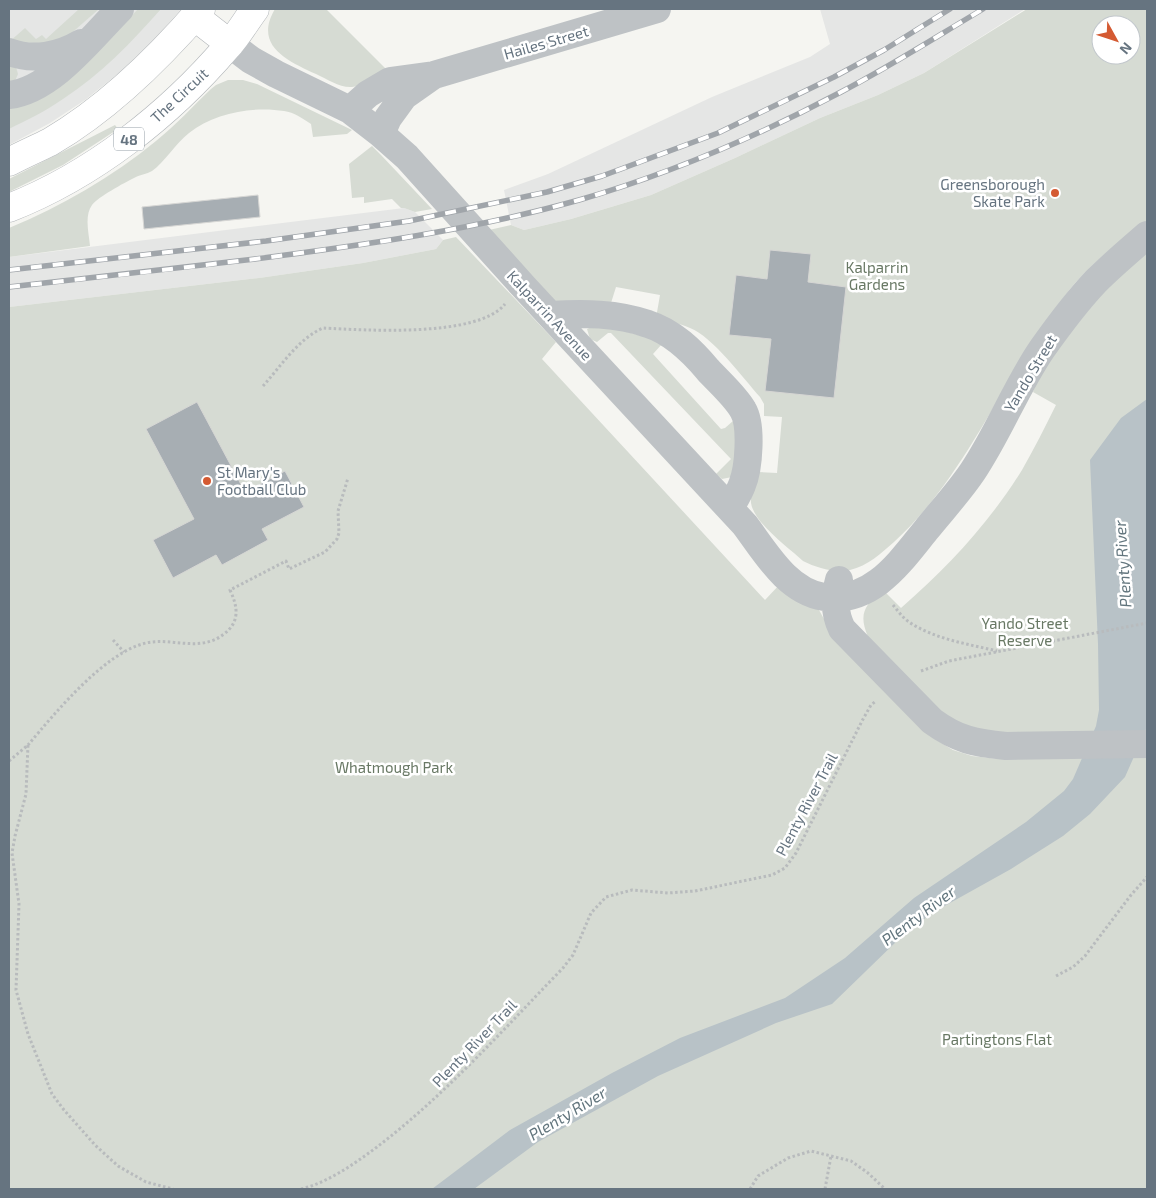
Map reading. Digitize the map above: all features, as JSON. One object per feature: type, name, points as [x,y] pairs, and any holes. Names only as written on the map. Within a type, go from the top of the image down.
[{"type":"main road","name":"The Circuit","points":[[9,208],[65,182],[107,155],[144,127],[180,96],[230,44],[255,9]]},
{"type":"main road","points":[[9,162],[50,142],[89,116],[153,62],[197,12],[230,44]]},
{"type":"street","name":"Hailes Street","points":[[350,110],[368,94],[390,81],[434,75],[658,9]]},
{"type":"street","points":[[13,53],[28,56],[47,56],[62,52],[82,43],[112,17]]},
{"type":"street","points":[[10,95],[37,84],[62,68],[80,52],[112,17]]},
{"type":"street","points":[[230,44],[251,60],[276,74],[350,110]]},
{"type":"street","points":[[10,95],[25,84],[30,72],[28,65],[13,53]]},
{"type":"street","name":"Hailes Street","points":[[381,134],[388,118],[404,96],[434,75]]},
{"type":"street","name":"Kalparrin Avenue","points":[[350,110],[381,134],[406,157],[737,517],[805,570],[849,590]]},
{"type":"street","name":"Yando Street","points":[[849,590],[899,564],[973,471],[1041,350],[1071,309],[1096,281],[1147,235]]},
{"type":"street","points":[[550,315],[577,313],[616,315],[649,324],[674,337],[697,356],[743,410],[748,422],[747,468],[737,517]]},
{"type":"street","name":"Yando Street","points":[[849,590],[863,574],[930,525]]},
{"type":"street","points":[[849,590],[837,619],[846,636],[855,642],[932,721],[948,733],[983,744],[1006,746],[1147,744]]},
{"type":"path","points":[[263,386],[303,341],[314,332],[323,328],[392,331],[432,329],[472,322],[488,317],[500,310],[508,300],[524,287]]},
{"type":"path","points":[[9,762],[28,744],[79,687],[124,652],[148,642],[166,641],[202,644],[214,640],[223,635],[234,624],[236,617],[235,600],[230,590],[286,561],[290,569],[316,557],[332,546],[339,533],[338,512],[348,478]]},
{"type":"path","points":[[849,590],[918,628],[939,636],[998,651]]},
{"type":"path","name":"Plenty River Trail","points":[[301,1189],[319,1184],[363,1157],[405,1126],[433,1101],[563,968],[573,955],[592,913],[606,897],[632,890],[668,893],[695,891],[772,875],[785,868],[796,853],[871,705],[896,684],[929,667],[949,661],[1147,623]]},
{"type":"path","points":[[113,640],[124,652]]},
{"type":"path","points":[[28,744],[26,794],[12,853],[19,904],[16,990],[28,1034],[52,1094],[95,1145],[118,1166],[146,1182],[173,1189]]},
{"type":"path","points":[[1056,976],[1066,972],[1080,962],[1147,876]]},
{"type":"path","points":[[750,1189],[758,1176],[788,1158],[811,1151],[851,1161],[868,1173],[885,1189]]},
{"type":"path","points":[[825,1189],[831,1156]]},
{"type":"shaded area","points":[[9,9],[181,9],[156,38],[120,72],[85,100],[50,123],[9,145]]},
{"type":"shaded area","points":[[820,9],[1025,9],[924,73],[651,195],[571,219],[524,230],[511,225],[504,190],[548,174],[712,97],[810,57],[830,44]]},
{"type":"shaded area","points":[[404,208],[415,212],[443,240],[436,249],[363,263],[259,278],[9,307],[9,257]]},
{"type":"green space","points":[[79,9],[99,9],[59,44],[9,42],[25,28],[36,39],[42,35],[46,39]]},
{"type":"green space","points":[[138,9],[161,9],[127,46],[77,90],[9,129],[9,109],[21,103],[118,30]]},
{"type":"green space","points":[[275,9],[326,9],[387,70],[361,85],[347,87],[334,83],[295,64],[277,50],[271,42],[268,33],[269,22]]},
{"type":"green space","name":"Kalparrin Gardens","points":[[1027,9],[1147,9],[1147,221],[1125,237],[1081,276],[1064,297],[1038,334],[952,474],[915,521],[874,559],[857,568],[838,571],[814,566],[803,561],[758,519],[753,511],[751,495],[758,472],[777,473],[782,417],[764,416],[764,404],[760,397],[718,349],[690,328],[656,318],[660,295],[616,287],[611,303],[563,304],[555,301],[489,230],[511,225],[524,230],[571,219],[651,195],[820,118],[878,95],[924,73]]},
{"type":"green space","points":[[9,63],[16,67],[18,74],[15,81],[9,84]]},
{"type":"green space","points":[[228,80],[243,80],[257,84],[352,130],[347,134],[313,137],[311,124],[291,113],[272,110],[247,110],[210,120],[189,133],[152,171],[124,183],[105,194],[92,205],[88,214],[90,246],[9,257],[9,228],[86,190],[122,167],[163,135],[211,89]]},
{"type":"green space","points":[[115,125],[118,129],[63,165],[9,192],[9,179]]},
{"type":"green space","points":[[372,146],[432,209],[415,212],[401,208],[392,199],[364,203],[364,197],[352,198],[349,164]]},
{"type":"green space","name":"Whatmough Park","points":[[456,237],[556,342],[542,359],[765,600],[781,583],[819,610],[834,637],[917,725],[933,738],[953,750],[972,756],[998,759],[1115,758],[1010,734],[979,730],[943,716],[868,637],[864,622],[865,610],[871,600],[882,589],[901,608],[935,577],[982,526],[1022,470],[1056,405],[1033,392],[1040,372],[1099,297],[1147,251],[1147,1189],[9,1189],[9,307],[259,278],[363,263],[436,249],[443,240]]},
{"type":"green space","points":[[598,324],[660,341],[662,344],[653,354],[721,429],[733,421],[738,430],[732,477],[722,479],[716,474],[731,459],[611,333],[608,333],[597,342],[590,339],[587,329]]},
{"type":"water","name":"Plenty River","points":[[1147,399],[1147,727],[1125,777],[1090,814],[1063,836],[1011,869],[932,913],[900,938],[832,1004],[776,1023],[658,1076],[538,1142],[474,1189],[432,1189],[510,1130],[612,1073],[680,1038],[785,998],[845,958],[914,898],[1026,822],[1064,791],[1073,779],[1096,726],[1099,710],[1090,460],[1121,418]]},
{"type":"building","points":[[258,195],[260,217],[144,229],[142,207]]},
{"type":"building","points":[[770,250],[811,254],[808,282],[846,287],[834,398],[765,391],[771,339],[729,335],[736,275],[767,279]]},
{"type":"building","name":"St Mary's Football Club","points":[[197,402],[245,492],[285,471],[304,507],[262,529],[268,540],[222,565],[216,555],[173,578],[153,540],[194,519],[146,429]]},
{"type":"railway","points":[[9,270],[266,241],[409,221],[547,192],[602,176],[718,133],[834,77],[884,50],[950,9]]},
{"type":"railway","points":[[9,287],[255,259],[418,236],[499,220],[579,200],[680,166],[778,124],[877,72],[983,9]]},
{"type":"place","name":"Greensborough Skate Park","points":[[1055,193]]},
{"type":"place","name":"St Mary's Football Club","points":[[207,481]]},
{"type":"park label","name":"Yando Street Reserve","points":[[1025,632]]},
{"type":"park label","name":"Partingtons Flat","points":[[997,1039]]}]
